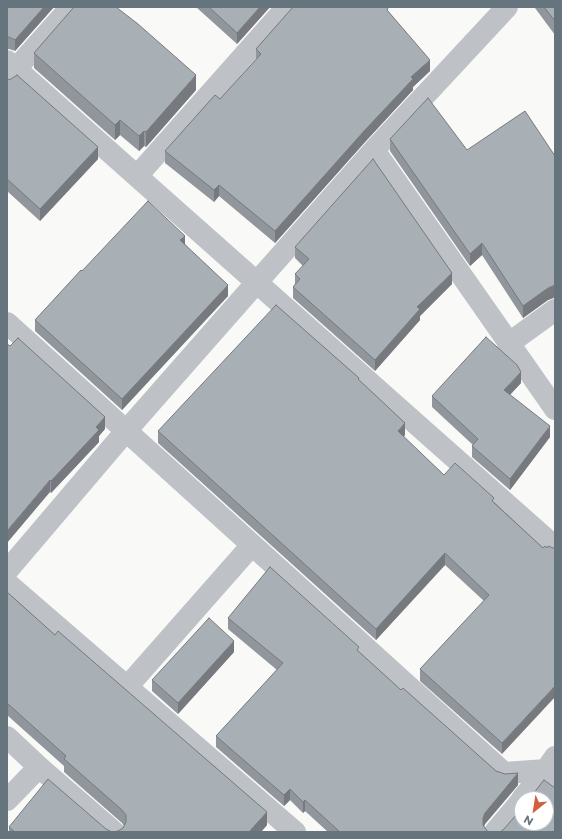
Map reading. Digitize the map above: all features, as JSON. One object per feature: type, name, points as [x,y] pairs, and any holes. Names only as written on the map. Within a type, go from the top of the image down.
[{"type":"street","points":[[72,7],[10,70],[137,176],[555,547]]},
{"type":"street","points":[[137,176],[287,7]]},
{"type":"street","points":[[7,571],[126,431],[374,150],[507,7]]},
{"type":"street","points":[[374,150],[508,344],[555,409]]},
{"type":"street","points":[[508,344],[555,310]]},
{"type":"street","points":[[7,323],[504,773],[552,768]]},
{"type":"street","points":[[127,687],[252,545]]},
{"type":"street","points":[[7,583],[295,832]]},
{"type":"street","points":[[7,737],[114,832]]},
{"type":"street","points":[[7,800],[39,767]]},
{"type":"street","points":[[530,791],[552,768]]},
{"type":"street","points":[[495,832],[514,809]]},
{"type":"building","points":[[7,7],[44,7],[15,40],[7,37]]},
{"type":"building","points":[[74,7],[116,7],[138,24],[196,75],[146,132],[144,131],[139,136],[120,120],[115,125],[34,53]]},
{"type":"building","points":[[209,7],[260,7],[237,33]]},
{"type":"building","points":[[293,7],[387,7],[387,10],[430,60],[411,77],[413,79],[365,130],[275,231],[219,185],[214,190],[165,151],[215,95],[220,99],[261,54],[256,49]]},
{"type":"building","points":[[544,7],[555,7],[555,21]]},
{"type":"building","points":[[17,75],[98,147],[40,209],[7,179],[7,80]]},
{"type":"building","points":[[428,98],[467,150],[525,111],[555,156],[555,285],[548,288],[523,306],[482,243],[470,254],[390,139]]},
{"type":"building","points":[[373,159],[452,273],[417,307],[420,309],[375,360],[293,287],[300,279],[295,274],[309,259],[295,247]]},
{"type":"building","points":[[148,201],[185,236],[180,240],[228,285],[122,399],[35,320]]},
{"type":"building","points":[[276,305],[359,378],[358,379],[405,423],[398,431],[444,475],[455,463],[494,498],[492,501],[543,548],[545,546],[547,548],[548,546],[555,548],[555,686],[502,743],[420,669],[489,595],[445,553],[376,629],[158,431]]},
{"type":"building","points":[[486,337],[517,365],[521,372],[504,390],[550,426],[510,479],[472,446],[478,439],[432,396]]},
{"type":"building","points":[[18,338],[105,417],[96,427],[99,430],[51,481],[50,480],[7,531],[7,344],[10,346]]},
{"type":"building","points":[[270,567],[359,647],[357,650],[401,690],[403,688],[496,771],[505,774],[518,773],[485,813],[483,825],[487,831],[490,832],[340,832],[305,800],[303,802],[290,789],[284,795],[216,736],[283,663],[228,618]]},
{"type":"building","points":[[7,592],[55,635],[58,631],[267,812],[249,832],[112,832],[123,828],[126,822],[126,815],[122,810],[64,759],[66,756],[7,703]]},
{"type":"building","points":[[209,618],[234,641],[178,703],[152,680]]},
{"type":"building","points":[[48,779],[106,829],[112,832],[15,832],[9,827]]},
{"type":"building","points":[[544,780],[555,788],[555,832],[500,832],[514,817],[514,831],[554,831],[554,791],[535,791]]}]
